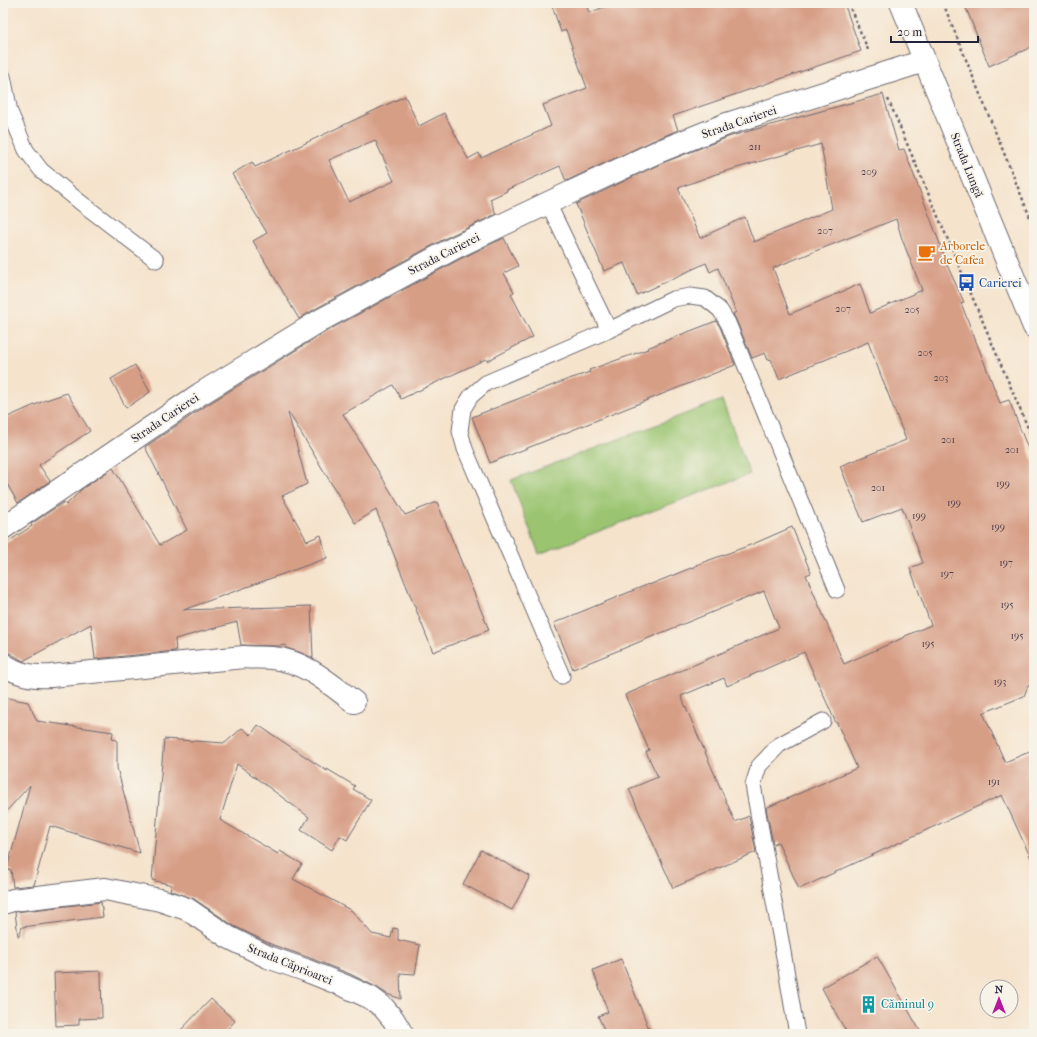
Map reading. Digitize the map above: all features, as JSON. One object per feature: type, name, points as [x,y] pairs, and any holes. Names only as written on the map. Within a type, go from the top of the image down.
[{"type":"street","name":"Strada Lungă","points":[[901,3],[1034,327]]},
{"type":"street","name":"Strada Carierei","points":[[3,528],[200,394],[314,324],[454,248],[655,153],[727,124],[924,61]]},
{"type":"street","points":[[3,664],[12,670],[25,675],[37,677],[244,657],[274,658],[297,664],[321,677],[354,702]]},
{"type":"street","name":"Strada Căprioarei","points":[[3,903],[12,900],[105,889],[167,902],[188,909],[228,937],[268,957],[305,970],[371,998],[383,1007],[393,1019],[402,1034]]},
{"type":"lane","points":[[3,76],[10,112],[26,150],[42,170],[80,202],[156,260]]},
{"type":"lane","points":[[548,203],[609,330]]},
{"type":"lane","points":[[562,676],[465,448],[460,431],[463,409],[471,396],[486,382],[609,330],[673,299],[690,296],[705,298],[720,310],[728,323],[837,590]]},
{"type":"lane","points":[[797,1034],[753,785],[759,766],[779,745],[823,721]]},
{"type":"path","points":[[848,3],[1034,442]]},
{"type":"path","points":[[943,3],[1034,227]]},
{"type":"green space","points":[[722,400],[750,474],[539,554],[511,480]]},
{"type":"building","points":[[551,3],[586,3],[589,13],[614,3],[844,3],[861,51],[673,116],[678,130],[566,181],[560,166],[506,190],[507,191],[490,199],[496,214],[448,237],[299,319],[253,241],[267,233],[232,174],[252,162],[255,167],[405,96],[419,126],[444,113],[468,159],[479,153],[481,158],[551,126],[543,105],[587,88],[566,30],[561,32]],"holes":[[[375,140],[394,181],[349,202],[329,160]]]},
{"type":"building","points":[[964,3],[1034,3],[1034,46],[989,66]]},
{"type":"building","points":[[883,94],[899,150],[904,149],[947,265],[964,302],[961,303],[1000,403],[1009,400],[1034,464],[1034,684],[1028,686],[1024,696],[983,713],[1005,762],[1034,750],[1034,865],[1002,795],[799,889],[778,842],[773,844],[766,808],[857,768],[804,652],[727,686],[724,678],[681,696],[735,822],[749,816],[756,852],[673,888],[629,789],[658,777],[646,752],[649,750],[625,695],[779,628],[764,591],[573,669],[554,623],[792,527],[811,573],[806,575],[844,664],[931,625],[910,568],[923,563],[902,507],[863,522],[840,466],[906,440],[868,342],[779,379],[771,359],[768,360],[765,353],[752,358],[733,314],[736,312],[718,268],[710,272],[706,263],[637,295],[624,263],[604,271],[576,204],[660,164],[731,136]],"holes":[[[821,144],[832,209],[754,242],[745,217],[700,238],[678,188],[716,174]],[[896,219],[902,239],[922,290],[870,313],[860,284],[790,314],[773,268]]]},
{"type":"building","points":[[504,238],[518,266],[504,273],[514,292],[511,294],[533,337],[487,361],[486,359],[401,399],[393,385],[343,414],[405,515],[437,502],[489,630],[433,652],[376,510],[355,523],[288,413],[307,484],[282,496],[307,541],[321,535],[327,558],[183,610],[311,606],[313,658],[286,648],[286,645],[241,645],[237,622],[175,639],[176,651],[95,659],[91,624],[23,661],[10,653],[3,652],[3,545],[64,502],[66,505],[83,488],[113,468],[160,545],[187,530],[145,447],[207,405],[327,331],[460,259]]},
{"type":"building","points":[[716,321],[720,327],[735,365],[490,463],[472,417],[590,372],[589,370],[648,349],[647,348]]},
{"type":"building","points":[[135,365],[150,392],[126,408],[111,379]]},
{"type":"building","points":[[67,393],[90,431],[39,465],[50,481],[18,503],[3,477],[3,419],[46,400]]},
{"type":"building","points":[[3,697],[28,702],[37,721],[113,732],[112,739],[117,740],[117,768],[140,853],[50,826],[34,885],[13,887],[11,870],[7,869],[30,785],[3,815]]},
{"type":"building","points":[[258,725],[327,771],[327,769],[355,786],[353,789],[371,800],[347,840],[340,836],[332,850],[301,830],[309,817],[237,764],[220,820],[278,854],[280,851],[302,864],[293,879],[352,911],[372,934],[391,938],[393,928],[398,929],[398,940],[420,945],[415,974],[400,973],[401,999],[387,994],[350,974],[273,945],[234,926],[194,899],[170,890],[172,885],[152,880],[164,739],[225,743],[242,728],[251,735]]},
{"type":"building","points":[[481,850],[530,876],[512,910],[463,884]]},
{"type":"building","points":[[101,902],[103,917],[22,927],[18,936],[15,912]]},
{"type":"building","name":"Căminul 9","points":[[877,956],[922,1034],[848,1034],[839,1019],[822,988]]},
{"type":"building","points":[[621,959],[651,1034],[606,1034],[598,1016],[608,1012],[593,970]]},
{"type":"building","points":[[101,971],[102,1018],[79,1019],[79,1025],[56,1026],[54,973]]},
{"type":"building","points":[[211,999],[235,1021],[223,1034],[177,1034]]},
{"type":"place","name":"Arborele de Cafea","points":[[927,253]]},
{"type":"place","name":"Carierei","points":[[966,283]]},
{"type":"place","name":"Căminul 9","points":[[868,1004]]}]
